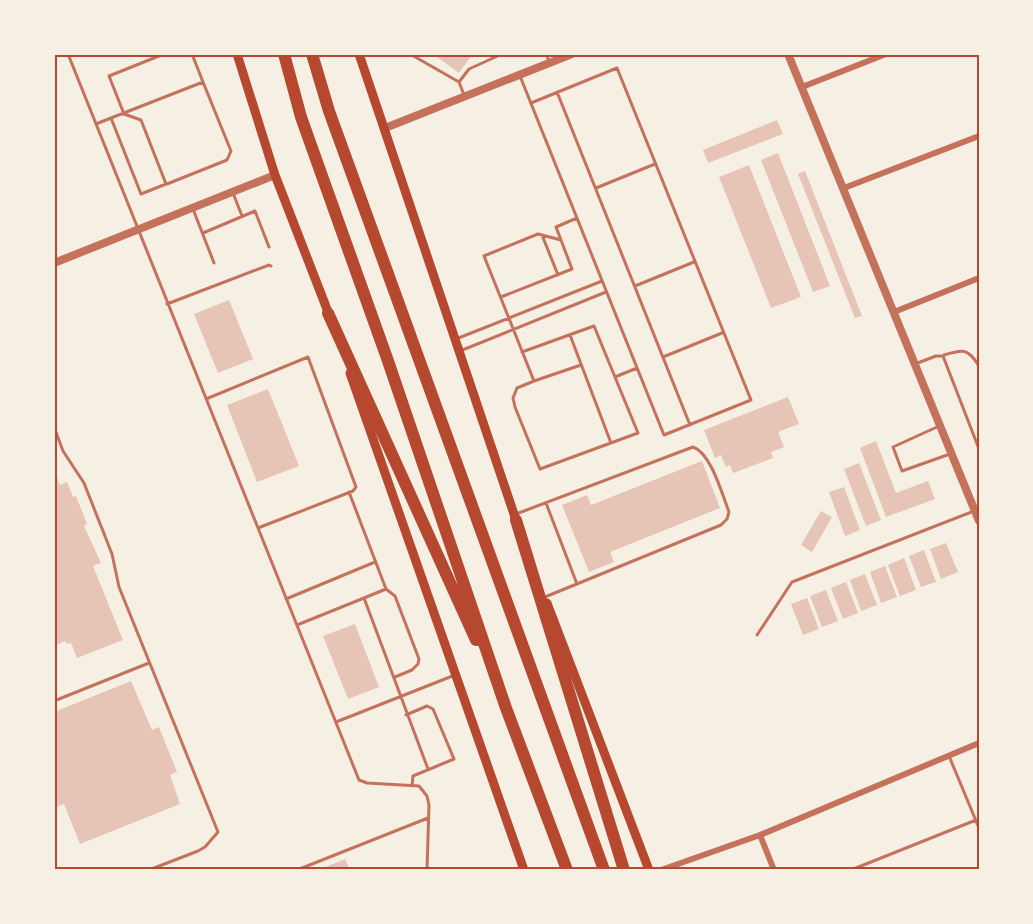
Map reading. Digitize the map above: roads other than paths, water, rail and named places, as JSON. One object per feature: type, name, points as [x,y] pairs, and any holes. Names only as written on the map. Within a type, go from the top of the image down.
[{"type":"highway","points":[[284,54],[301,117],[388,361],[506,708],[567,870]]},
{"type":"highway","points":[[312,54],[329,111],[604,870]]},
{"type":"highway","points":[[328,313],[506,708]]},
{"type":"highway","points":[[515,517],[624,870]]},
{"type":"main road","points":[[237,54],[275,175],[328,313],[524,870]]},
{"type":"main road","points":[[359,54],[515,517],[649,870]]},
{"type":"street","points":[[385,128],[520,75],[548,58],[572,54]]},
{"type":"street","points":[[788,54],[951,453],[977,510],[979,521]]},
{"type":"street","points":[[802,87],[886,54]]},
{"type":"street","points":[[844,188],[979,136]]},
{"type":"street","points":[[54,263],[275,175]]},
{"type":"street","points":[[894,312],[979,280]]},
{"type":"street","points":[[661,870],[760,835],[979,743]]},
{"type":"street","points":[[760,835],[774,870]]},
{"type":"lane","points":[[68,54],[360,780],[367,783],[419,786],[427,796],[427,870]]},
{"type":"lane","points":[[124,114],[110,76],[164,54]]},
{"type":"lane","points":[[111,118],[141,194],[227,160],[231,151],[192,54]]},
{"type":"lane","points":[[410,54],[459,82],[465,96]]},
{"type":"lane","points":[[459,82],[470,69],[502,54]]},
{"type":"lane","points":[[520,75],[531,103],[602,281],[606,292],[664,435],[751,400],[617,68],[531,103]]},
{"type":"lane","points":[[96,124],[203,82]]},
{"type":"lane","points":[[557,92],[690,425]]},
{"type":"lane","points":[[124,114],[141,120],[166,184]]},
{"type":"lane","points":[[596,188],[655,164]]},
{"type":"lane","points":[[232,192],[242,216]]},
{"type":"lane","points":[[192,208],[214,263]]},
{"type":"lane","points":[[202,233],[255,211],[269,247]]},
{"type":"lane","points":[[501,297],[572,269],[556,226],[577,218]]},
{"type":"lane","points":[[534,381],[484,255],[538,234],[561,240]]},
{"type":"lane","points":[[542,235],[558,274]]},
{"type":"lane","points":[[635,286],[694,262]]},
{"type":"lane","points":[[167,304],[269,265],[272,266]]},
{"type":"lane","points":[[454,340],[602,281]]},
{"type":"lane","points":[[458,351],[606,292]]},
{"type":"lane","points":[[522,352],[594,326],[638,433],[540,469],[513,398],[517,388],[581,365]]},
{"type":"lane","points":[[663,357],[723,333]]},
{"type":"lane","points":[[570,335],[611,443]]},
{"type":"lane","points":[[915,364],[961,350],[968,352],[979,366]]},
{"type":"lane","points":[[943,356],[979,449]]},
{"type":"lane","points":[[206,399],[308,357],[356,487],[349,492],[258,528]]},
{"type":"lane","points":[[615,377],[637,368]]},
{"type":"lane","points":[[940,426],[893,447],[902,471],[951,453]]},
{"type":"lane","points":[[54,427],[63,451],[84,483],[112,554],[119,587],[218,832],[212,840],[198,850],[149,870]]},
{"type":"lane","points":[[515,517],[693,447],[701,449],[707,457],[729,512],[727,519],[721,525],[545,597]]},
{"type":"lane","points":[[349,492],[386,589],[394,596],[419,659],[418,664],[412,670],[395,677]]},
{"type":"lane","points":[[546,503],[577,585]]},
{"type":"lane","points":[[757,635],[792,582],[977,510]]},
{"type":"lane","points":[[286,598],[375,562]]},
{"type":"lane","points":[[297,625],[386,589]]},
{"type":"lane","points":[[364,598],[428,769]]},
{"type":"lane","points":[[54,701],[149,663]]},
{"type":"lane","points":[[336,722],[456,675]]},
{"type":"lane","points":[[406,715],[430,706],[436,713],[454,759],[413,776],[412,786]]},
{"type":"lane","points":[[949,756],[979,828]]},
{"type":"lane","points":[[297,870],[428,818]]},
{"type":"lane","points":[[851,870],[976,820]]}]
